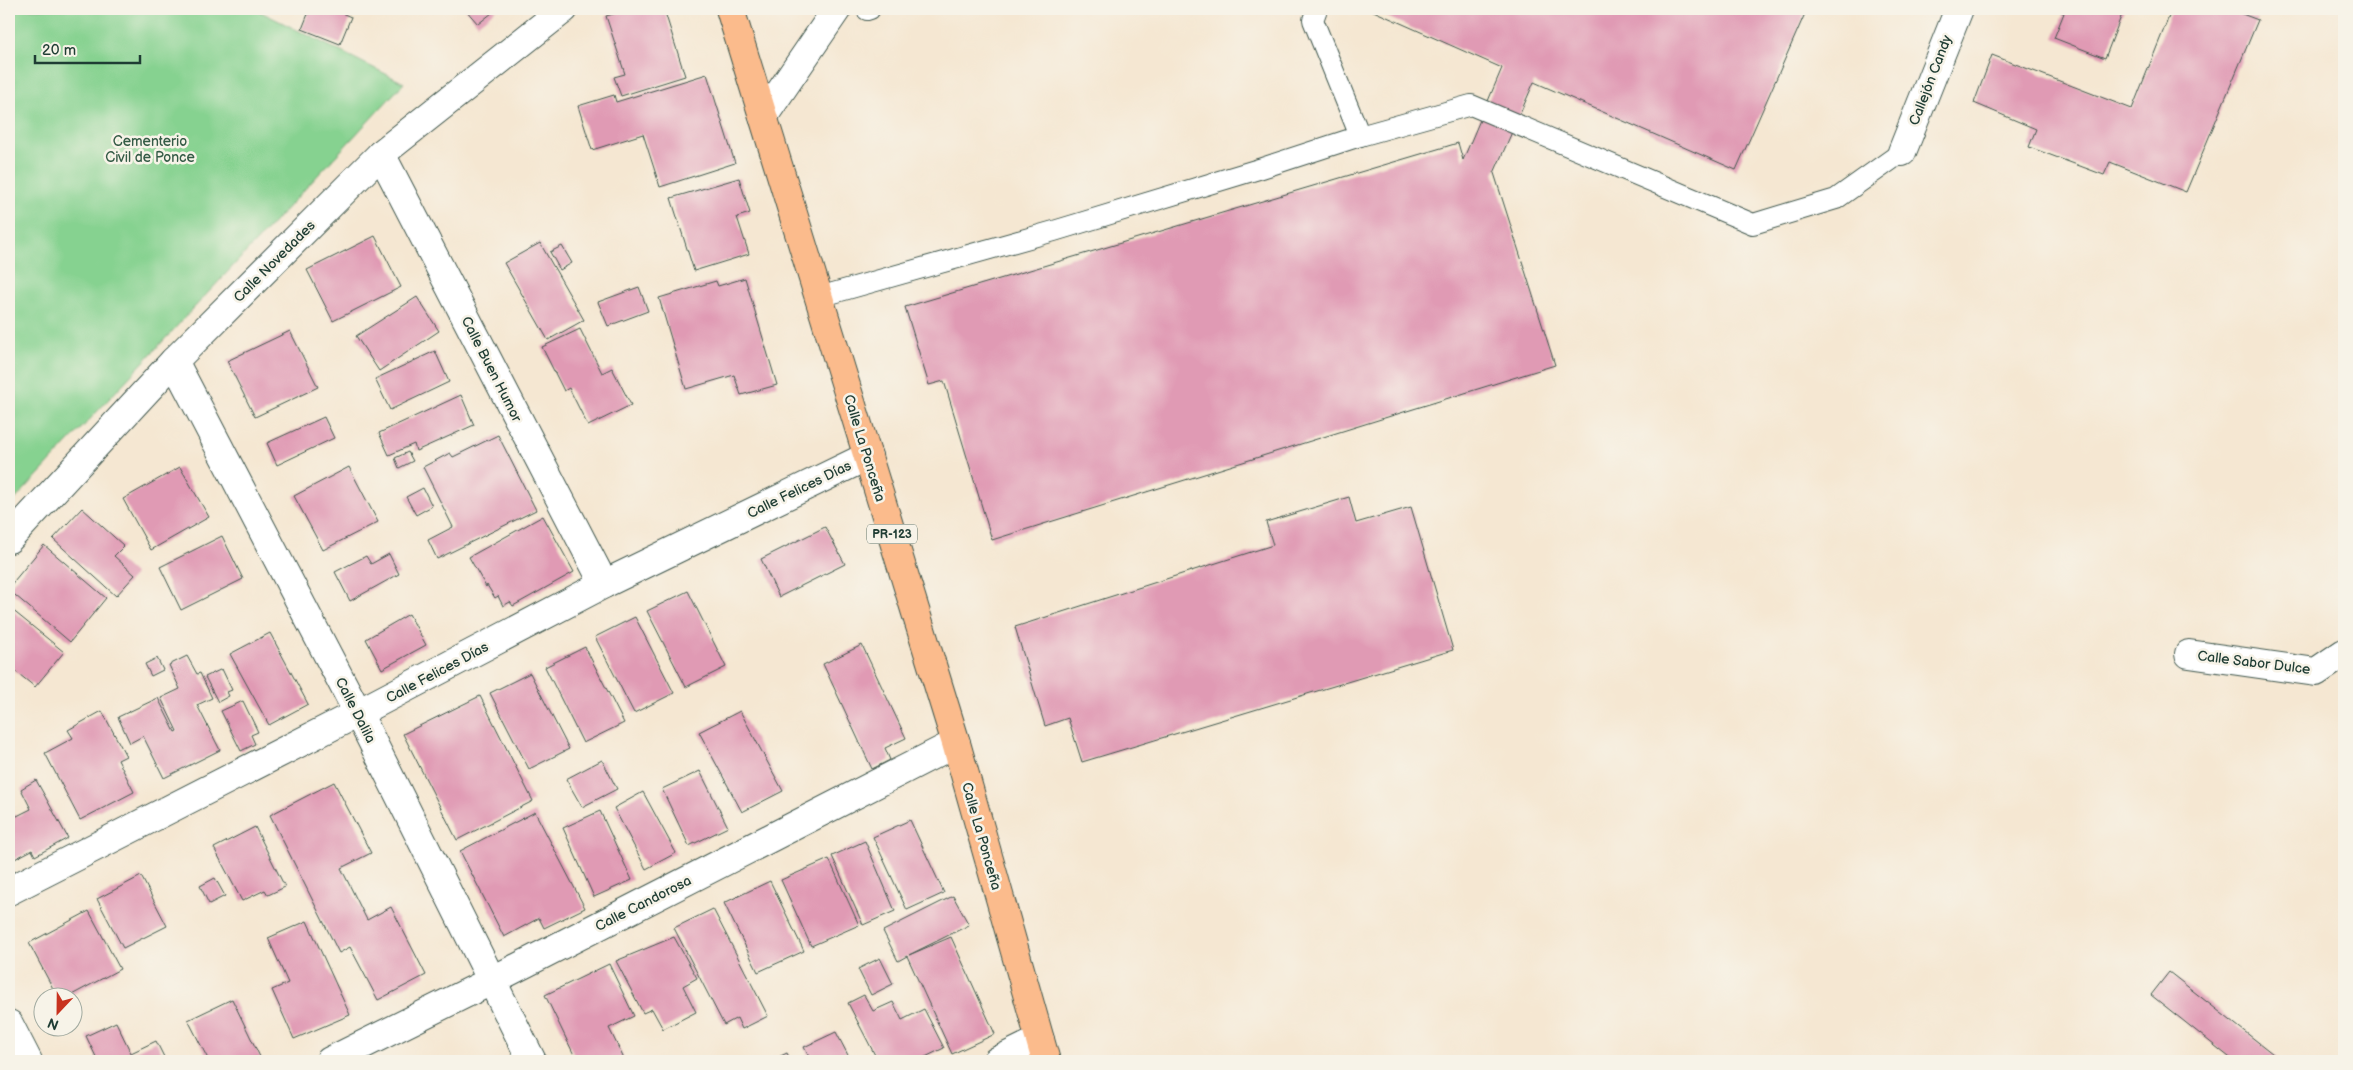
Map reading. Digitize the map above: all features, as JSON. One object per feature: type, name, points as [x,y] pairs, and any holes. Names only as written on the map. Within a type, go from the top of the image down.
[{"type":"main road","name":"Calle La Ponceña","points":[[730,9],[956,742],[1043,1051]]},
{"type":"street","name":"Calle Novedades","points":[[9,540],[174,361],[381,154],[564,9]]},
{"type":"street","points":[[763,117],[837,9]]},
{"type":"street","name":"Callejón Candy","points":[[1902,152],[1959,9]]},
{"type":"street","name":"Calle Buen Humor","points":[[381,154],[604,584]]},
{"type":"street","name":"Calle Dalila","points":[[174,361],[358,713],[532,1061]]},
{"type":"street","name":"Calle Felices Días","points":[[9,891],[358,713],[604,584],[868,456]]},
{"type":"street","name":"Calle Sabor Dulce","points":[[2189,654],[2316,672],[2344,653]]},
{"type":"street","name":"Calle Candorosa","points":[[330,1061],[491,981],[956,742]]},
{"type":"street","points":[[9,1024],[28,1061]]},
{"type":"street","points":[[997,1061],[1043,1051]]},
{"type":"lane","points":[[1317,9],[1313,20],[1360,136]]},
{"type":"lane","points":[[819,297],[1054,231],[1262,168],[1360,136],[1471,105],[1753,224],[1836,199],[1902,152]]},
{"type":"green space","name":"Cementerio Civil de Ponce","points":[[9,9],[255,9],[404,83],[9,506]]},
{"type":"building","points":[[310,9],[332,9],[351,17],[340,44],[302,29]]},
{"type":"building","points":[[465,9],[497,9],[478,24]]},
{"type":"building","points":[[631,9],[664,9],[685,76],[621,96],[614,77],[625,74],[606,16]]},
{"type":"building","points":[[811,9],[832,9],[818,28]]},
{"type":"building","points":[[1369,9],[1807,9],[1736,170],[1534,82],[1494,173],[1555,365],[992,540],[944,381],[929,385],[905,307],[1458,143],[1463,160],[1502,68]]},
{"type":"building","points":[[2053,9],[2124,9],[2105,58],[2054,38],[2064,13]]},
{"type":"building","points":[[2172,9],[2229,9],[2258,20],[2186,192],[2110,162],[2104,175],[2029,147],[2036,129],[1974,103],[1992,55],[2132,109]]},
{"type":"building","points":[[707,74],[735,163],[660,187],[643,134],[592,150],[578,106],[614,95],[616,102]]},
{"type":"building","points":[[739,178],[750,213],[737,217],[749,254],[694,271],[671,198]]},
{"type":"building","points":[[375,236],[401,287],[333,321],[307,270]]},
{"type":"building","points":[[540,243],[584,320],[548,340],[504,263]]},
{"type":"building","points":[[562,246],[572,263],[560,270],[550,252]]},
{"type":"building","points":[[745,278],[777,385],[741,395],[734,375],[686,389],[659,298],[716,281],[718,286]]},
{"type":"building","points":[[639,287],[648,311],[608,326],[598,302]]},
{"type":"building","points":[[417,297],[439,331],[379,371],[356,336]]},
{"type":"building","points":[[580,329],[602,373],[612,368],[631,405],[588,426],[569,388],[564,391],[542,347]]},
{"type":"building","points":[[290,331],[318,387],[255,417],[227,361]]},
{"type":"building","points":[[435,351],[449,382],[390,410],[375,379]]},
{"type":"building","points":[[461,395],[474,425],[416,451],[414,444],[389,455],[379,433]]},
{"type":"building","points":[[324,417],[334,438],[277,465],[267,443]]},
{"type":"building","points":[[498,435],[536,510],[437,559],[428,540],[453,527],[423,467],[450,453],[453,457]]},
{"type":"building","points":[[408,452],[413,461],[399,468],[395,458]]},
{"type":"building","points":[[180,467],[209,517],[151,550],[123,499]]},
{"type":"building","points":[[349,467],[378,522],[323,550],[294,496]]},
{"type":"building","points":[[423,488],[432,506],[416,515],[406,497]]},
{"type":"building","points":[[1349,497],[1356,523],[1411,507],[1453,650],[1082,762],[1068,718],[1045,726],[1015,627],[1273,545],[1266,522]]},
{"type":"building","points":[[82,508],[124,546],[114,556],[135,575],[116,596],[53,539]]},
{"type":"building","points":[[543,516],[574,572],[513,606],[510,602],[503,606],[498,596],[495,598],[487,585],[486,587],[469,557]]},
{"type":"building","points":[[825,527],[845,564],[779,597],[761,559]]},
{"type":"building","points":[[222,536],[243,579],[181,610],[160,567]]},
{"type":"building","points":[[44,545],[106,598],[70,642],[9,590],[9,587]]},
{"type":"building","points":[[389,554],[399,574],[350,601],[335,572],[366,556],[371,564]]},
{"type":"building","points":[[688,591],[726,667],[686,687],[647,611]]},
{"type":"building","points":[[11,609],[64,652],[35,687],[9,666],[9,611]]},
{"type":"building","points":[[409,614],[426,645],[382,669],[366,639]]},
{"type":"building","points":[[635,617],[674,693],[634,713],[595,637]]},
{"type":"building","points":[[270,633],[308,704],[269,725],[230,654]]},
{"type":"building","points":[[862,645],[906,738],[885,748],[890,760],[872,769],[823,664]]},
{"type":"building","points":[[585,647],[624,723],[583,743],[545,667]]},
{"type":"building","points":[[187,656],[197,674],[200,673],[212,698],[197,705],[220,750],[164,778],[143,736],[130,743],[118,717],[158,698],[175,732],[177,731],[161,698],[180,689],[169,665]]},
{"type":"building","points":[[157,658],[163,670],[151,676],[145,664]]},
{"type":"building","points":[[222,669],[232,690],[227,692],[229,696],[218,702],[205,677]]},
{"type":"building","points":[[530,673],[569,749],[529,769],[490,693]]},
{"type":"building","points":[[480,696],[533,801],[457,840],[403,734]]},
{"type":"building","points":[[243,701],[258,732],[251,735],[255,744],[241,751],[221,711]]},
{"type":"building","points":[[102,711],[126,756],[118,760],[134,792],[80,820],[45,753],[73,738],[68,730]]},
{"type":"building","points":[[740,711],[783,791],[742,812],[699,732]]},
{"type":"building","points":[[602,760],[617,789],[582,807],[566,779]]},
{"type":"building","points":[[700,771],[728,827],[689,846],[662,789]]},
{"type":"building","points":[[36,780],[68,838],[35,856],[32,850],[9,862],[9,813],[17,816],[31,809],[21,789]]},
{"type":"building","points":[[334,782],[371,853],[341,868],[367,920],[391,907],[426,975],[378,1000],[350,947],[339,953],[270,815]]},
{"type":"building","points":[[643,792],[676,853],[646,869],[614,808]]},
{"type":"building","points":[[600,811],[632,880],[594,897],[563,828]]},
{"type":"building","points":[[535,812],[585,908],[544,928],[539,918],[504,937],[460,851]]},
{"type":"building","points":[[910,820],[944,893],[907,910],[873,837]]},
{"type":"building","points":[[255,827],[285,887],[268,895],[265,890],[242,901],[214,848]]},
{"type":"building","points":[[865,841],[895,911],[863,925],[832,856]]},
{"type":"building","points":[[829,859],[859,925],[811,946],[781,880]]},
{"type":"building","points":[[141,876],[167,926],[123,948],[97,899]]},
{"type":"building","points":[[215,878],[225,896],[209,904],[200,886]]},
{"type":"building","points":[[770,881],[804,951],[758,972],[724,903]]},
{"type":"building","points":[[953,896],[969,925],[909,955],[951,937],[995,1034],[952,1054],[907,956],[898,961],[883,931]]},
{"type":"building","points":[[713,909],[768,1016],[742,1029],[737,1018],[724,1025],[674,928]]},
{"type":"building","points":[[89,911],[120,969],[82,989],[53,988],[29,943]]},
{"type":"building","points":[[307,921],[350,1015],[294,1039],[272,990],[288,983],[268,938]]},
{"type":"building","points":[[674,937],[697,978],[683,986],[696,1012],[663,1029],[652,1009],[643,1013],[616,961]]},
{"type":"building","points":[[880,958],[893,984],[871,995],[858,969]]},
{"type":"building","points":[[609,964],[634,1016],[609,1028],[625,1061],[577,1061],[545,995]]},
{"type":"building","points":[[2169,972],[2282,1061],[2234,1061],[2151,995]]},
{"type":"building","points":[[864,995],[873,1011],[893,1002],[902,1020],[924,1009],[944,1048],[917,1061],[878,1061],[848,1003]]},
{"type":"building","points":[[232,999],[262,1061],[209,1061],[188,1020]]},
{"type":"building","points":[[116,1022],[131,1053],[156,1041],[166,1061],[98,1061],[86,1036]]},
{"type":"building","points":[[836,1032],[851,1061],[811,1061],[804,1047]]},
{"type":"building","points":[[787,1053],[791,1061],[770,1061]]}]
